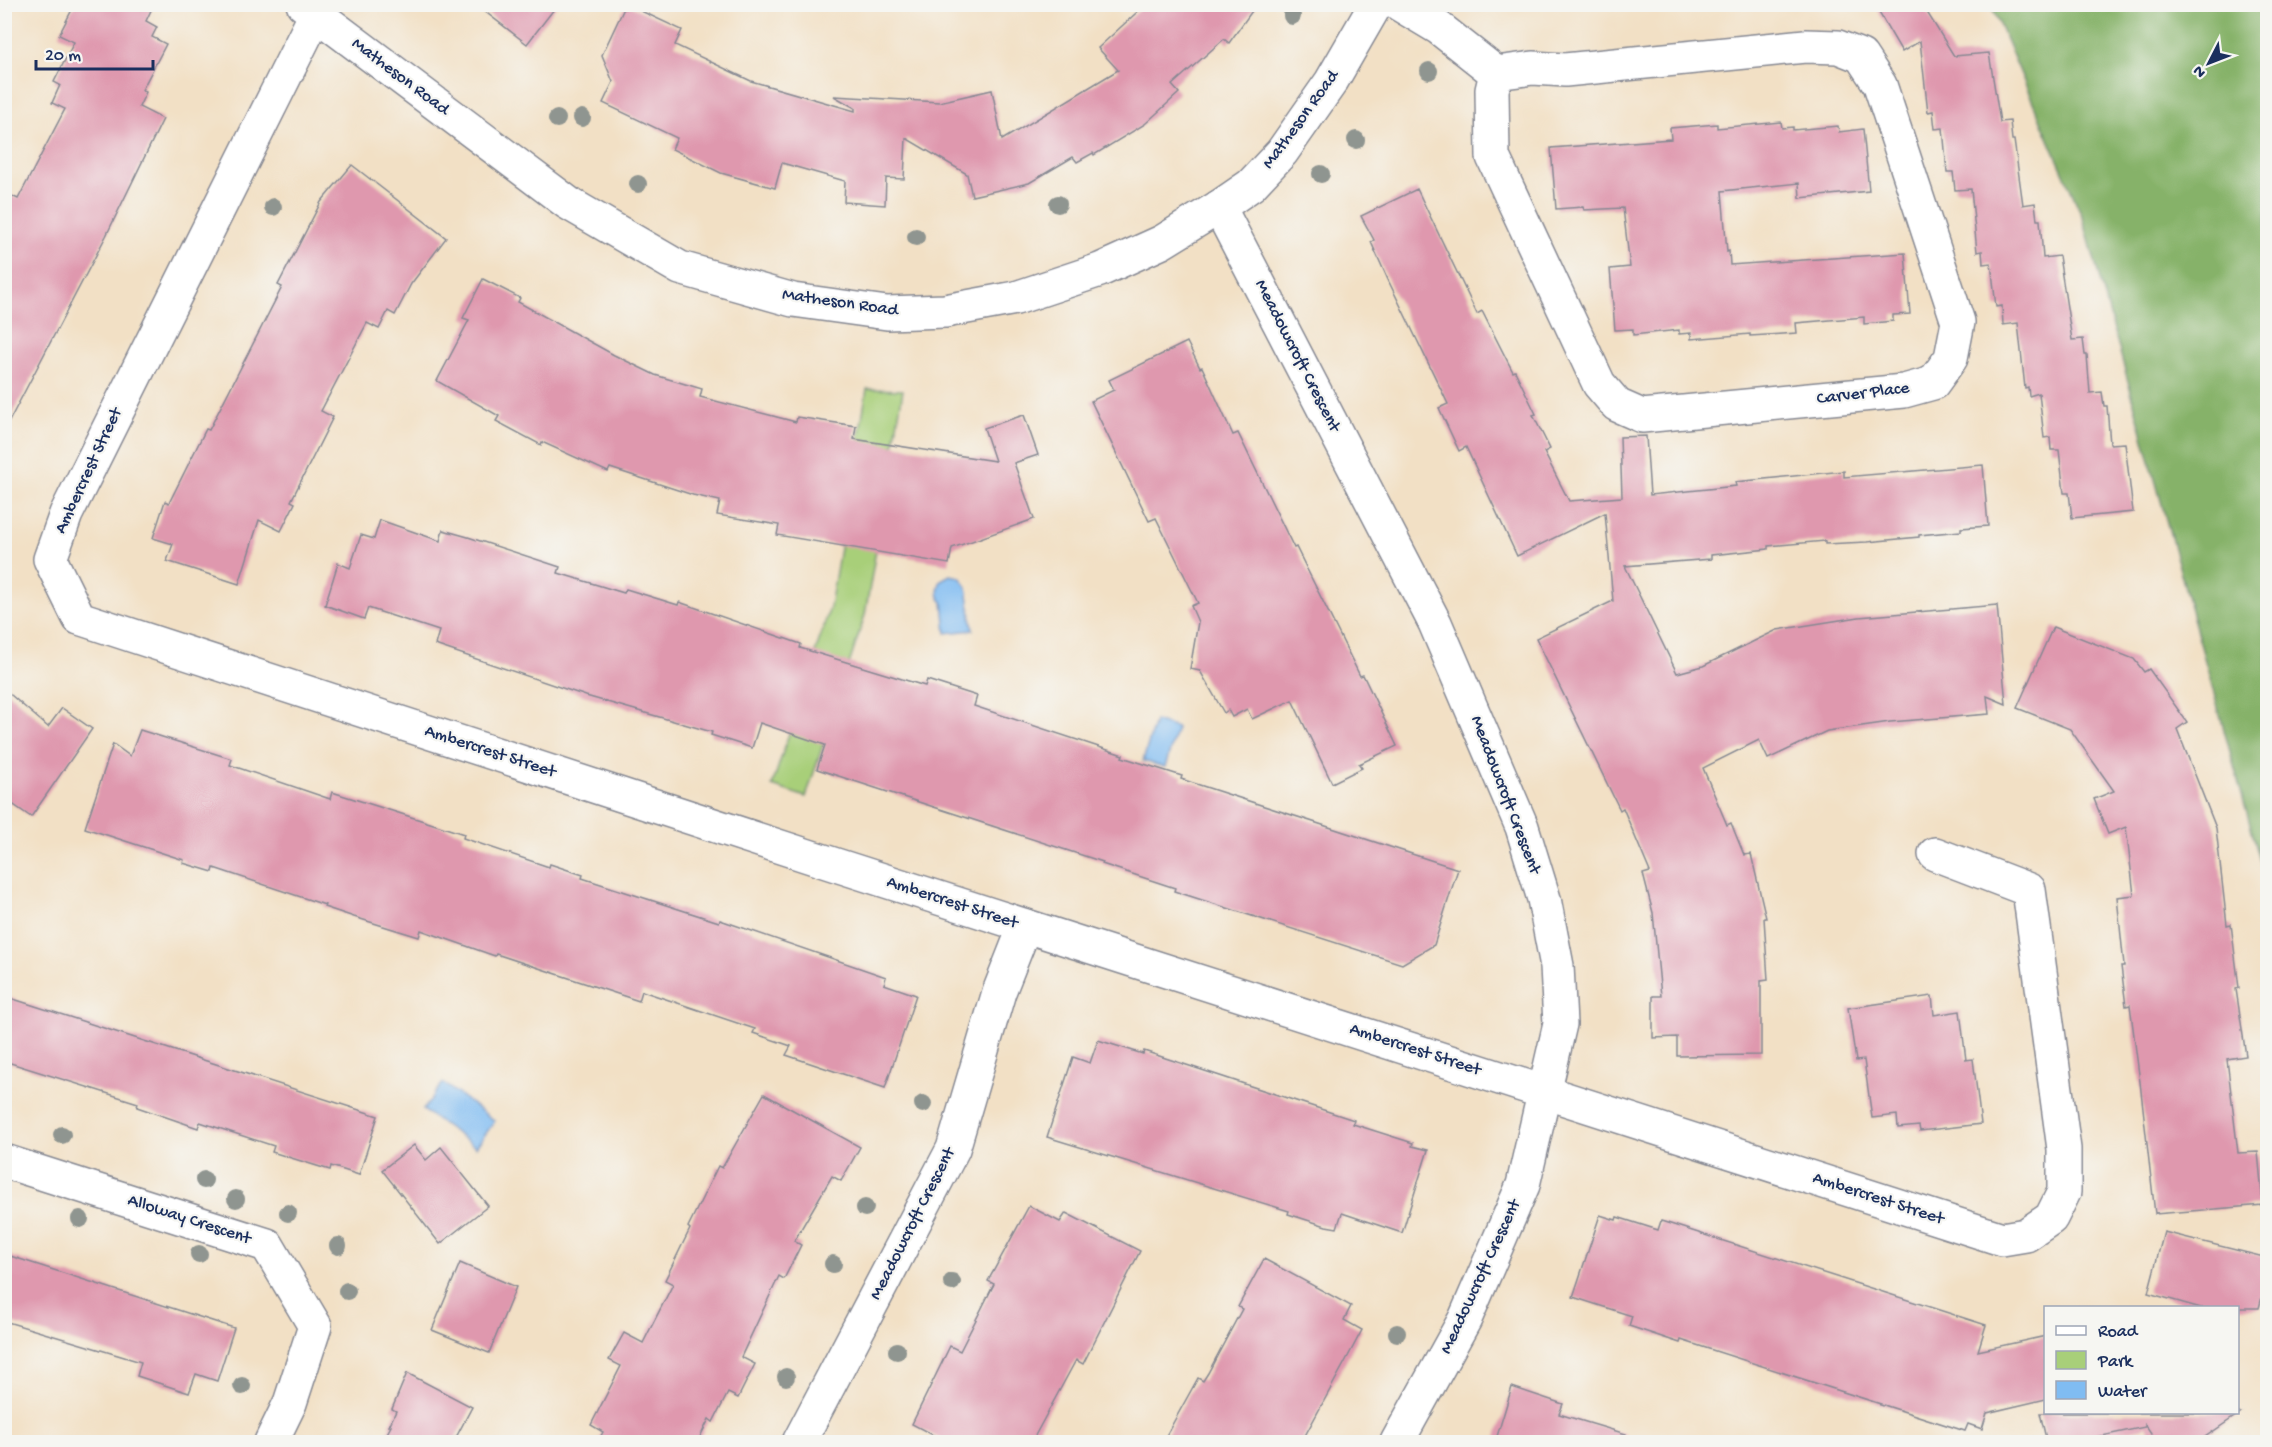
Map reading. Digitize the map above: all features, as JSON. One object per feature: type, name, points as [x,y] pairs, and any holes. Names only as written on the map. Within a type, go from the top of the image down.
[{"type":"street","name":"Matheson Road","points":[[313,8],[568,203],[680,268],[793,300],[887,313],[945,311],[1016,298],[1111,265],[1162,242],[1219,207],[1251,185],[1282,152],[1331,82],[1376,4]]},
{"type":"street","points":[[1399,4],[1440,28],[1496,73]]},
{"type":"street","name":"Ambercrest Street","points":[[313,8],[66,514],[50,559],[79,618],[1025,926],[2002,1239],[2026,1234],[2051,1218],[2064,1192],[2064,1149],[2029,890],[1935,854]]},
{"type":"street","name":"Carver Place","points":[[1805,46],[1838,47],[1861,56],[1880,85],[1958,321],[1952,358],[1933,383],[1904,391],[1642,416],[1617,405],[1599,384],[1493,157],[1492,90],[1496,73],[1533,69],[1565,70],[1805,46]]},
{"type":"street","name":"Meadowcroft Crescent","points":[[1219,207],[1435,623],[1521,827],[1544,898],[1557,966],[1560,1024],[1523,1185],[1465,1319],[1397,1443]]},
{"type":"street","name":"Meadowcroft Crescent","points":[[799,1443],[953,1149],[999,992],[1025,926]]},
{"type":"street","name":"Alloway Crescent","points":[[4,1161],[267,1245],[315,1326],[290,1403],[271,1443]]},
{"type":"green space","points":[[1991,5],[2267,5],[2267,886],[2083,218]]},
{"type":"green space","points":[[867,389],[903,390],[865,615],[806,797],[772,786],[830,607]]},
{"type":"water","points":[[950,575],[960,577],[967,587],[973,630],[946,633],[943,602],[938,592],[941,580]]},
{"type":"water","points":[[1155,721],[1177,728],[1165,767],[1143,761]]},
{"type":"water","points":[[443,1083],[495,1121],[476,1147],[423,1110]]},
{"type":"building","points":[[75,4],[154,4],[146,21],[157,27],[152,37],[166,44],[142,90],[146,92],[139,107],[163,119],[106,236],[4,431],[4,192],[18,199],[65,109],[52,103],[60,85],[54,82],[74,42],[59,35]]},
{"type":"building","points":[[475,4],[558,4],[527,44]]},
{"type":"building","points":[[626,4],[682,30],[675,45],[751,81],[855,111],[855,108],[834,96],[939,102],[992,90],[1002,140],[1118,70],[1098,48],[1146,4],[1257,4],[1229,43],[1224,39],[1172,85],[1179,93],[1145,124],[1094,155],[1093,153],[1077,162],[1073,157],[1029,183],[972,196],[967,174],[906,138],[904,179],[886,178],[885,205],[844,202],[845,181],[782,163],[775,188],[721,173],[672,149],[677,138],[603,103],[613,82],[602,55]]},
{"type":"building","points":[[1874,4],[1922,4],[1954,56],[1989,53],[2000,122],[2010,121],[2023,205],[2035,203],[2037,220],[2040,220],[2043,258],[2059,256],[2072,340],[2083,339],[2085,355],[2087,355],[2090,393],[2102,392],[2104,406],[2107,406],[2110,444],[2125,443],[2133,512],[2072,518],[2069,493],[2064,493],[2059,450],[2051,450],[2050,437],[2044,438],[2039,393],[2029,396],[2028,387],[2025,388],[2018,323],[2003,325],[2002,306],[1996,307],[1991,263],[1983,264],[1982,251],[1977,252],[1971,189],[1955,190],[1953,172],[1947,172],[1943,128],[1935,129],[1933,111],[1928,112],[1920,41],[1902,52]]},
{"type":"building","points":[[1781,122],[1782,128],[1793,127],[1793,130],[1838,126],[1839,132],[1863,129],[1869,191],[1800,198],[1799,183],[1722,191],[1730,265],[1905,253],[1910,314],[1893,315],[1893,321],[1864,324],[1864,317],[1796,323],[1797,333],[1750,336],[1750,334],[1691,339],[1691,333],[1679,334],[1679,330],[1633,335],[1633,329],[1615,330],[1610,269],[1630,267],[1623,208],[1556,209],[1551,148],[1671,139],[1670,128],[1717,124],[1717,128]]},
{"type":"building","points":[[352,165],[446,238],[411,284],[395,315],[388,311],[379,329],[367,323],[321,411],[333,417],[291,501],[295,503],[281,531],[259,520],[239,584],[167,561],[173,544],[153,538],[165,501],[169,503],[206,429],[209,430],[282,287],[278,285],[321,202]]},
{"type":"building","points":[[1417,189],[1477,314],[1482,311],[1536,414],[1533,415],[1550,449],[1544,452],[1569,501],[1622,497],[1620,437],[1646,436],[1650,495],[1736,486],[1735,482],[1844,471],[1844,477],[1983,465],[1988,526],[1961,528],[1961,531],[1919,535],[1919,537],[1867,542],[1825,544],[1825,541],[1768,546],[1768,549],[1711,555],[1711,559],[1625,566],[1677,673],[1703,666],[1777,630],[1859,617],[1997,605],[2006,704],[1987,696],[1989,714],[1890,722],[1827,731],[1768,759],[1759,740],[1703,768],[1727,825],[1731,823],[1744,855],[1751,854],[1766,918],[1764,918],[1768,980],[1761,981],[1761,1055],[1677,1056],[1677,1037],[1653,1038],[1653,996],[1661,996],[1653,913],[1643,874],[1650,872],[1623,808],[1620,810],[1536,638],[1613,601],[1605,513],[1517,556],[1466,447],[1459,451],[1439,408],[1448,404],[1389,282],[1371,242],[1374,240],[1361,216]]},
{"type":"building","points":[[483,279],[520,298],[518,302],[614,355],[655,375],[702,389],[700,397],[796,422],[797,417],[856,426],[854,439],[995,461],[984,428],[1024,415],[1038,455],[1014,463],[1034,519],[952,548],[949,564],[777,535],[779,525],[717,515],[720,501],[693,495],[610,468],[608,472],[542,442],[541,445],[496,421],[499,416],[437,381],[469,320],[463,318]]},
{"type":"building","points":[[1187,342],[1200,368],[1202,367],[1233,435],[1238,433],[1294,548],[1296,547],[1360,676],[1363,675],[1397,746],[1359,764],[1362,768],[1332,783],[1292,700],[1252,719],[1247,709],[1232,717],[1228,710],[1224,713],[1200,671],[1190,669],[1198,622],[1191,606],[1198,603],[1156,518],[1149,521],[1091,401],[1114,390],[1109,380]]},
{"type":"building","points":[[380,520],[440,541],[443,530],[468,537],[560,567],[558,573],[624,593],[626,589],[678,605],[679,602],[801,644],[800,648],[925,686],[927,680],[977,696],[974,706],[1123,755],[1122,757],[1182,776],[1181,779],[1458,869],[1434,945],[1402,964],[1174,891],[1175,888],[1102,864],[1103,862],[817,769],[825,745],[760,723],[752,748],[711,735],[712,732],[586,696],[435,645],[439,631],[368,608],[364,619],[325,605],[338,563],[350,568],[361,535],[374,539]]},
{"type":"building","points":[[2053,627],[2134,659],[2144,672],[2149,669],[2187,722],[2177,729],[2216,828],[2227,925],[2231,924],[2239,988],[2236,989],[2246,1056],[2227,1059],[2238,1153],[2258,1152],[2263,1205],[2155,1214],[2130,1005],[2126,1006],[2121,966],[2124,966],[2117,897],[2134,895],[2126,827],[2108,834],[2094,799],[2114,791],[2070,729],[2017,708]]},
{"type":"building","points":[[4,689],[48,727],[62,708],[92,729],[31,817],[4,798]]},
{"type":"building","points":[[140,730],[232,759],[230,765],[330,799],[332,792],[427,822],[464,834],[463,838],[549,867],[550,864],[583,875],[582,878],[719,922],[720,920],[886,977],[884,984],[916,995],[885,1088],[786,1055],[791,1046],[753,1033],[755,1029],[642,991],[639,1001],[496,954],[495,956],[421,930],[419,937],[324,907],[325,905],[214,868],[213,872],[183,863],[184,860],[85,828],[113,744],[130,756]]},
{"type":"building","points":[[4,996],[378,1116],[359,1175],[331,1166],[330,1170],[272,1152],[274,1146],[200,1122],[198,1128],[137,1107],[138,1103],[4,1061]]},
{"type":"building","points":[[1932,996],[1934,1015],[1960,1011],[1966,1060],[1973,1059],[1981,1124],[1920,1131],[1919,1126],[1898,1128],[1897,1115],[1872,1118],[1864,1060],[1856,1061],[1848,1008]]},
{"type":"building","points":[[1098,1040],[1143,1054],[1144,1051],[1354,1120],[1353,1124],[1428,1150],[1402,1233],[1342,1213],[1337,1228],[1326,1226],[1288,1214],[1289,1211],[1047,1137],[1073,1057],[1090,1063]]},
{"type":"building","points":[[764,1094],[860,1147],[841,1181],[832,1176],[794,1241],[801,1245],[784,1279],[779,1276],[741,1357],[755,1364],[738,1398],[728,1393],[713,1422],[709,1419],[697,1443],[597,1443],[603,1432],[591,1425],[621,1366],[609,1360],[624,1333],[643,1343],[673,1284],[665,1280],[690,1229],[688,1227],[718,1166],[722,1168]]},
{"type":"building","points":[[414,1145],[426,1160],[441,1147],[488,1206],[440,1244],[382,1170]]},
{"type":"building","points":[[1029,1206],[1060,1222],[1066,1213],[1140,1251],[1083,1364],[1076,1360],[1031,1443],[948,1443],[912,1424],[950,1346],[960,1351],[994,1284],[988,1281]]},
{"type":"building","points":[[1600,1215],[1616,1220],[1617,1217],[1658,1230],[1661,1221],[1986,1325],[1978,1351],[2044,1336],[2044,1399],[1987,1413],[1982,1429],[1968,1424],[1965,1431],[1681,1340],[1680,1343],[1629,1326],[1632,1316],[1573,1297]]},
{"type":"building","points":[[2164,1232],[2268,1258],[2268,1276],[2259,1308],[2194,1306],[2148,1293]]},
{"type":"building","points":[[4,1254],[234,1328],[217,1381],[196,1374],[189,1393],[137,1376],[141,1362],[4,1321]]},
{"type":"building","points":[[1264,1259],[1351,1306],[1344,1320],[1362,1330],[1301,1443],[1162,1443],[1198,1378],[1203,1381],[1208,1373],[1242,1309],[1238,1307]]},
{"type":"building","points":[[460,1263],[516,1287],[489,1353],[432,1330]]},
{"type":"building","points":[[407,1373],[472,1407],[453,1443],[382,1443],[391,1426],[389,1426],[396,1411],[392,1409]]},
{"type":"building","points":[[1512,1387],[1563,1404],[1559,1414],[1626,1434],[1625,1443],[1495,1443]]},
{"type":"building","points":[[2040,1413],[2239,1414],[2196,1443],[2157,1443],[2145,1425],[2145,1427],[2069,1443],[2047,1443]]}]
